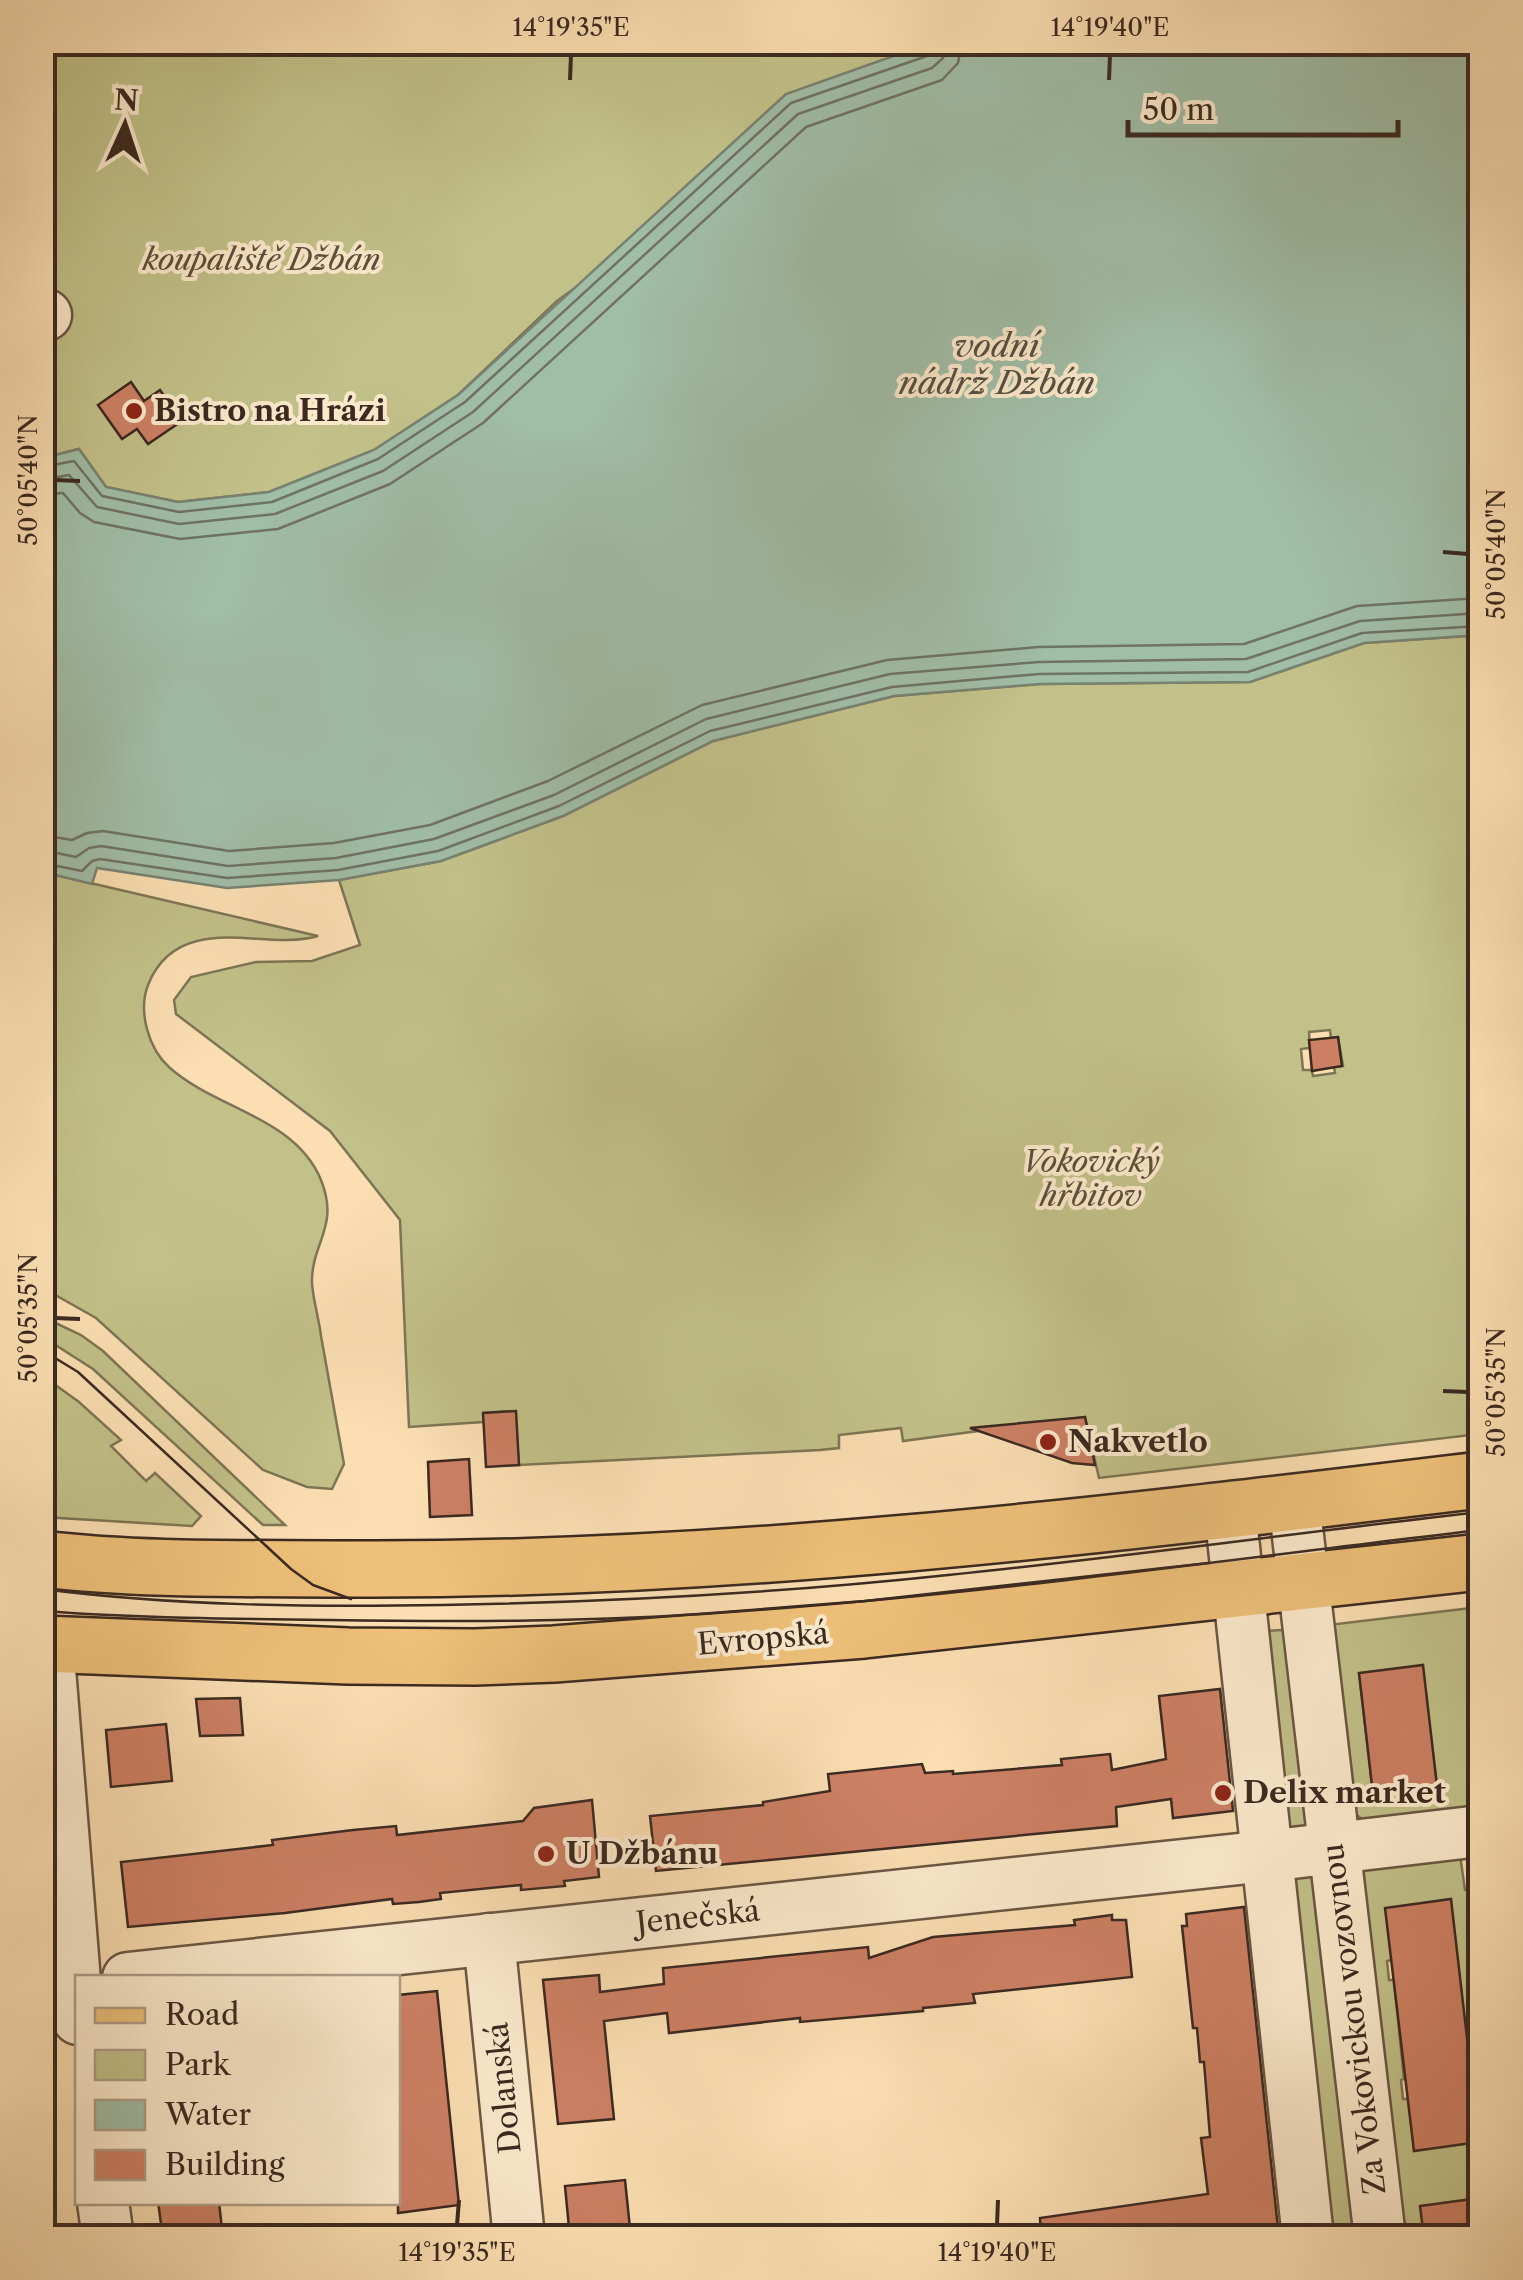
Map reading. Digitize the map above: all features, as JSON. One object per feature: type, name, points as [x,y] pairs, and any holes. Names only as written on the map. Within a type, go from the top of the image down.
[{"type":"main road","points":[[42,1559],[156,1567],[474,1570],[678,1562],[956,1540],[1480,1480]]},
{"type":"main road","name":"Evropská","points":[[46,1644],[348,1656],[554,1654],[847,1632],[1480,1562]]},
{"type":"street","name":"Za Vokovickou vozovnou","points":[[1294,1502],[1380,2238]]},
{"type":"street","points":[[1230,1510],[1308,2238]]},
{"type":"street","points":[[46,1644],[68,1994]]},
{"type":"street","name":"Jenečská","points":[[156,1975],[1480,1831]]},
{"type":"street","name":"Dolanská","points":[[488,1940],[519,2238]]},
{"type":"street","points":[[104,2205],[108,2238]]},
{"type":"green space","name":"koupaliště Džbán","points":[[42,43],[941,43],[899,54],[557,301],[458,395],[374,450],[269,492],[178,502],[106,487],[79,449],[43,458],[42,366],[48,329],[42,300]]},
{"type":"green space","name":"Vokovický hřbitov","points":[[1480,635],[1480,1434],[1099,1478],[1085,1417],[903,1441],[901,1428],[839,1435],[839,1448],[820,1450],[519,1465],[515,1411],[484,1413],[483,1422],[409,1427],[400,1220],[330,1131],[176,1014],[174,1000],[191,977],[256,962],[312,961],[360,945],[339,880],[441,861],[563,816],[713,741],[894,696],[1040,684],[1250,682],[1364,643]],"holes":[[[1330,1030],[1331,1038],[1338,1037],[1343,1066],[1334,1067],[1335,1073],[1313,1076],[1312,1070],[1303,1070],[1301,1049],[1310,1048],[1309,1032]]]},
{"type":"green space","points":[[43,872],[318,936],[288,940],[212,938],[188,944],[173,951],[156,969],[144,1006],[151,1040],[170,1068],[293,1142],[321,1180],[326,1196],[326,1223],[312,1283],[344,1464],[332,1489],[307,1487],[263,1470],[96,1318],[43,1288]]},
{"type":"green space","points":[[43,1317],[81,1335],[103,1351],[285,1525],[263,1525],[93,1369],[43,1337]]},
{"type":"green space","points":[[43,1376],[121,1440],[111,1446],[146,1481],[155,1473],[201,1516],[192,1526],[43,1517]]},
{"type":"green space","points":[[1480,1607],[1480,1808],[1362,1819],[1354,1813],[1328,1625]],"holes":[[[1422,1666],[1437,1786],[1373,1794],[1359,1673]]]},
{"type":"green space","points":[[1298,1629],[1315,1829],[1279,1832],[1264,1631]]},
{"type":"green space","points":[[1460,1855],[1465,1890],[1471,1891],[1480,1973],[1480,2198],[1421,2206],[1424,2237],[1397,2237],[1362,1873],[1368,1868]],"holes":[[[1392,1960],[1479,2141],[1414,2150],[1408,2099],[1403,2099],[1394,1980],[1389,1980],[1387,1961]]]},
{"type":"green space","points":[[1316,1866],[1357,2237],[1325,2237],[1284,1871]]},
{"type":"water","name":"vodní nádrž Džbán","points":[[941,43],[1480,43],[1480,635],[1364,643],[1250,682],[1040,684],[894,696],[713,741],[563,816],[441,861],[339,880],[227,888],[97,868],[92,884],[43,872],[43,458],[79,449],[106,487],[178,502],[269,492],[374,450],[458,395],[786,94]]},
{"type":"building","points":[[131,382],[144,401],[160,390],[182,421],[148,444],[137,429],[122,439],[98,405]]},
{"type":"building","points":[[1338,1037],[1342,1066],[1312,1071],[1309,1040]]},
{"type":"building","points":[[516,1411],[519,1465],[486,1467],[483,1413]]},
{"type":"building","name":"Nakvetlo","points":[[1085,1417],[1095,1465],[1072,1463],[970,1428]]},
{"type":"building","points":[[469,1459],[472,1515],[430,1517],[428,1462]]},
{"type":"building","points":[[1423,1665],[1437,1786],[1373,1794],[1359,1673]]},
{"type":"building","points":[[1220,1689],[1233,1811],[1173,1818],[1171,1799],[1116,1807],[1117,1826],[656,1871],[650,1816],[763,1805],[830,1791],[828,1774],[922,1764],[925,1773],[953,1774],[1062,1765],[1061,1759],[1110,1754],[1112,1770],[1166,1759],[1159,1696]]},
{"type":"building","points":[[240,1698],[243,1735],[200,1736],[196,1699]]},
{"type":"building","points":[[166,1724],[172,1781],[111,1787],[106,1730]]},
{"type":"building","points":[[592,1800],[599,1877],[564,1881],[565,1886],[521,1890],[521,1885],[440,1893],[441,1899],[419,1902],[393,1904],[392,1899],[128,1927],[121,1862],[273,1845],[272,1840],[353,1830],[396,1826],[397,1835],[523,1821],[534,1808]]},
{"type":"building","points":[[1451,1899],[1479,2142],[1414,2151],[1385,1908]]},
{"type":"building","points":[[1244,1907],[1279,2238],[1041,2238],[1040,2218],[1208,2194],[1201,2138],[1210,2137],[1204,2062],[1200,2062],[1197,2028],[1193,2028],[1182,1926],[1187,1926],[1186,1914]]},
{"type":"building","points":[[1112,1915],[1112,1920],[1126,1920],[1132,1977],[973,1994],[975,2003],[923,2011],[800,2022],[800,2018],[669,2033],[667,2013],[604,2021],[614,2119],[558,2124],[543,1980],[599,1975],[600,1992],[664,1984],[663,1968],[868,1947],[869,1958],[933,1937],[1075,1925],[1074,1920]]},
{"type":"building","points":[[437,1991],[459,2205],[398,2213],[400,1995]]},
{"type":"building","points":[[625,2180],[631,2238],[570,2238],[565,2186]]},
{"type":"building","points":[[1480,2198],[1480,2238],[1424,2238],[1420,2206]]},
{"type":"building","points":[[158,2205],[219,2205],[223,2238],[163,2238]]},
{"type":"tram line","points":[[42,1350],[78,1372],[291,1569],[313,1585],[351,1599]]},
{"type":"tram line","points":[[42,1589],[142,1599],[292,1605],[505,1604],[695,1596],[1015,1568],[1480,1512]]},
{"type":"tram line","points":[[42,1611],[186,1618],[429,1621],[680,1615],[1012,1586],[1480,1530]]},
{"type":"place","name":"Bistro na Hrázi","points":[[134,411]]},
{"type":"place","name":"Nakvetlo","points":[[1048,1442]]},
{"type":"place","name":"Delix market","points":[[1223,1793]]},
{"type":"place","name":"U Džbánu","points":[[546,1854]]}]
